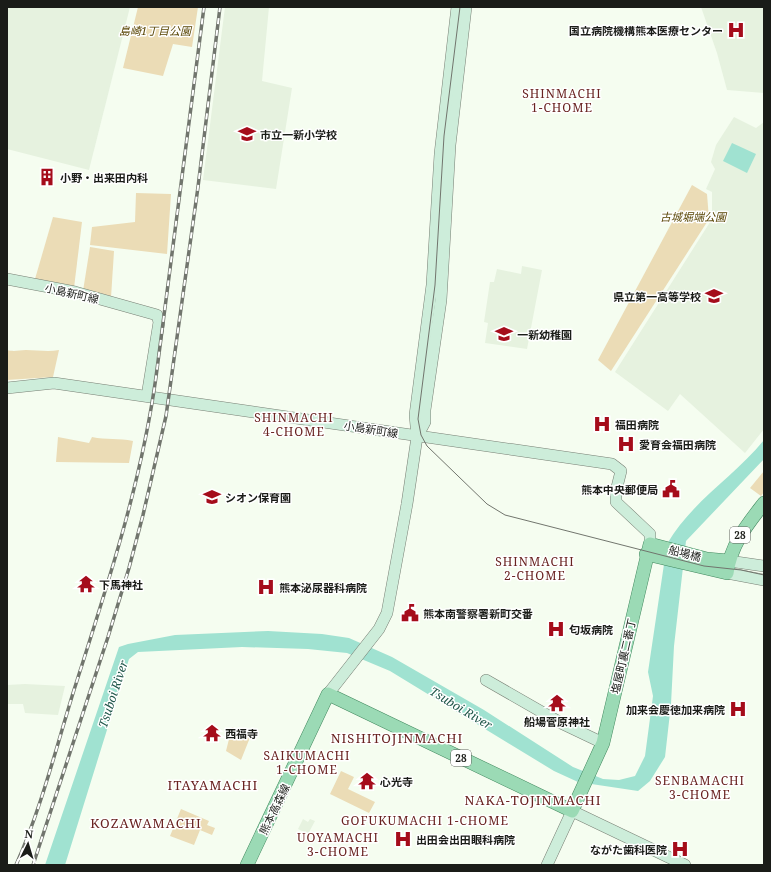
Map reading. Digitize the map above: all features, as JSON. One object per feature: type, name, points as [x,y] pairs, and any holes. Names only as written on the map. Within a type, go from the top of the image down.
[{"type":"main road","name":"28","points":[[728,567],[737,539],[764,503]]},
{"type":"main road","name":"船場橋","points":[[648,549],[705,564],[728,567]]},
{"type":"main road","name":"塩屋町裏二番丁","points":[[572,812],[603,743],[648,549]]},
{"type":"main road","name":"28","points":[[328,694],[572,812]]},
{"type":"main road","name":"熊本高森線","points":[[247,865],[328,694]]},
{"type":"street","points":[[328,694],[379,629],[387,613],[407,504],[417,437],[415,415],[432,286],[440,154],[457,7]]},
{"type":"street","points":[[417,437],[425,422],[425,410],[441,300],[450,145],[466,7]]},
{"type":"street","name":"小島新町線","points":[[7,279],[75,292],[157,315],[159,322],[147,396],[417,437],[612,464],[621,471],[616,491],[616,502],[650,534],[648,549]]},
{"type":"street","points":[[7,388],[54,383],[147,396]]},
{"type":"street","points":[[728,567],[764,566]]},
{"type":"street","points":[[728,567],[764,580]]},
{"type":"street","points":[[486,680],[562,723],[603,743]]},
{"type":"street","points":[[547,865],[572,812],[685,865]]},
{"type":"shaded area","points":[[7,7],[130,7],[89,170],[7,149]]},
{"type":"shaded area","name":"市立一新小学校","points":[[225,7],[269,7],[262,81],[292,88],[276,189],[203,180]]},
{"type":"shaded area","name":"国立病院機構熊本医療センター","points":[[701,7],[764,7],[764,93],[727,90],[717,53]]},
{"type":"shaded area","name":"県立第一高等学校","points":[[734,117],[756,128],[764,122],[764,429],[745,453],[680,394],[668,411],[615,372],[712,219],[712,192],[706,189],[715,169],[711,162],[716,145]]},
{"type":"shaded area","points":[[522,266],[542,270],[527,349],[485,343],[488,323],[484,322],[490,282],[494,282],[497,269],[521,274]]},
{"type":"shaded area","points":[[25,684],[65,686],[58,715],[25,713],[23,704],[7,704],[7,685]]},
{"type":"shaded area","points":[[303,819],[308,822],[310,819],[315,821],[308,834],[298,829]]},
{"type":"green space","name":"島崎1丁目公園","points":[[138,7],[198,7],[192,47],[173,44],[163,76],[123,68]]},
{"type":"green space","name":"古城堀端公園","points":[[692,185],[707,194],[709,219],[611,371],[598,360]]},
{"type":"green space","points":[[136,193],[171,194],[167,254],[90,245],[92,227],[135,222]]},
{"type":"green space","points":[[53,217],[82,222],[74,288],[35,279]]},
{"type":"green space","points":[[90,247],[114,251],[111,298],[83,291]]},
{"type":"green space","points":[[7,350],[59,350],[53,377],[7,380]]},
{"type":"green space","points":[[58,437],[89,443],[92,437],[133,441],[129,463],[56,462]]},
{"type":"green space","points":[[764,471],[764,492],[761,496],[750,488]]},
{"type":"green space","points":[[232,727],[251,735],[241,760],[226,751]]},
{"type":"green space","points":[[341,771],[354,777],[348,789],[375,802],[369,813],[330,794]]},
{"type":"green space","points":[[181,809],[209,821],[207,825],[215,828],[212,835],[200,830],[194,845],[170,836]]},
{"type":"water","points":[[732,143],[756,154],[747,173],[723,161]]},
{"type":"water","name":"Tsuboi River","points":[[764,440],[764,459],[686,541],[674,646],[671,704],[665,757],[650,781],[638,791],[578,782],[554,771],[390,671],[347,653],[308,649],[242,647],[138,652],[129,659],[65,865],[45,865],[119,647],[175,635],[268,631],[322,634],[349,638],[392,657],[484,710],[573,767],[603,779],[619,780],[635,776],[645,756],[653,696],[648,672],[667,544],[677,528],[701,502],[752,454]]},
{"type":"tram line","points":[[460,7],[444,136],[435,285],[418,419],[421,435],[427,446],[487,504],[505,515],[704,566],[741,570],[764,575]]},
{"type":"railway","points":[[16,865],[48,778],[122,535],[142,457],[156,377],[204,7]]},
{"type":"railway","points":[[33,865],[108,637],[129,568],[166,416],[198,187],[220,7]]},
{"type":"place","name":"国立病院機構熊本医療センター","points":[[736,30]]},
{"type":"place","name":"市立一新小学校","points":[[247,134]]},
{"type":"place","name":"小野・出来田内科","points":[[47,177]]},
{"type":"place","name":"県立第一高等学校","points":[[714,296]]},
{"type":"place","name":"一新幼稚園","points":[[504,334]]},
{"type":"place","name":"福田病院","points":[[602,424]]},
{"type":"place","name":"愛育会福田病院","points":[[626,444]]},
{"type":"place","name":"熊本中央郵便局","points":[[671,489]]},
{"type":"place","name":"シオン保育園","points":[[212,497]]},
{"type":"place","name":"下馬神社","points":[[86,584]]},
{"type":"place","name":"熊本泌尿器科病院","points":[[266,587]]},
{"type":"place","name":"熊本南警察署新町交番","points":[[410,613]]},
{"type":"place","name":"匂坂病院","points":[[556,629]]},
{"type":"place","name":"船場菅原神社","points":[[557,703]]},
{"type":"place","name":"加来会慶徳加来病院","points":[[738,709]]},
{"type":"place","name":"西福寺","points":[[212,733]]},
{"type":"place","name":"心光寺","points":[[367,781]]},
{"type":"place","name":"出田会出田眼科病院","points":[[403,839]]},
{"type":"place","name":"ながた歯科医院","points":[[680,849]]},
{"type":"district","name":"SHINMACHI 1-CHOME","points":[[562,100]]},
{"type":"district","name":"SHINMACHI 4-CHOME","points":[[294,424]]},
{"type":"district","name":"SHINMACHI 2-CHOME","points":[[535,568]]},
{"type":"district","name":"NISHITOJINMACHI","points":[[397,738]]},
{"type":"district","name":"SAIKUMACHI 1-CHOME","points":[[307,762]]},
{"type":"district","name":"ITAYAMACHI","points":[[213,785]]},
{"type":"district","name":"SENBAMACHI 3-CHOME","points":[[700,787]]},
{"type":"district","name":"NAKA-TOJINMACHI","points":[[533,800]]},
{"type":"district","name":"GOFUKUMACHI 1-CHOME","points":[[425,820]]},
{"type":"district","name":"KOZAWAMACHI","points":[[146,823]]},
{"type":"district","name":"UOYAMACHI 3-CHOME","points":[[338,844]]}]
